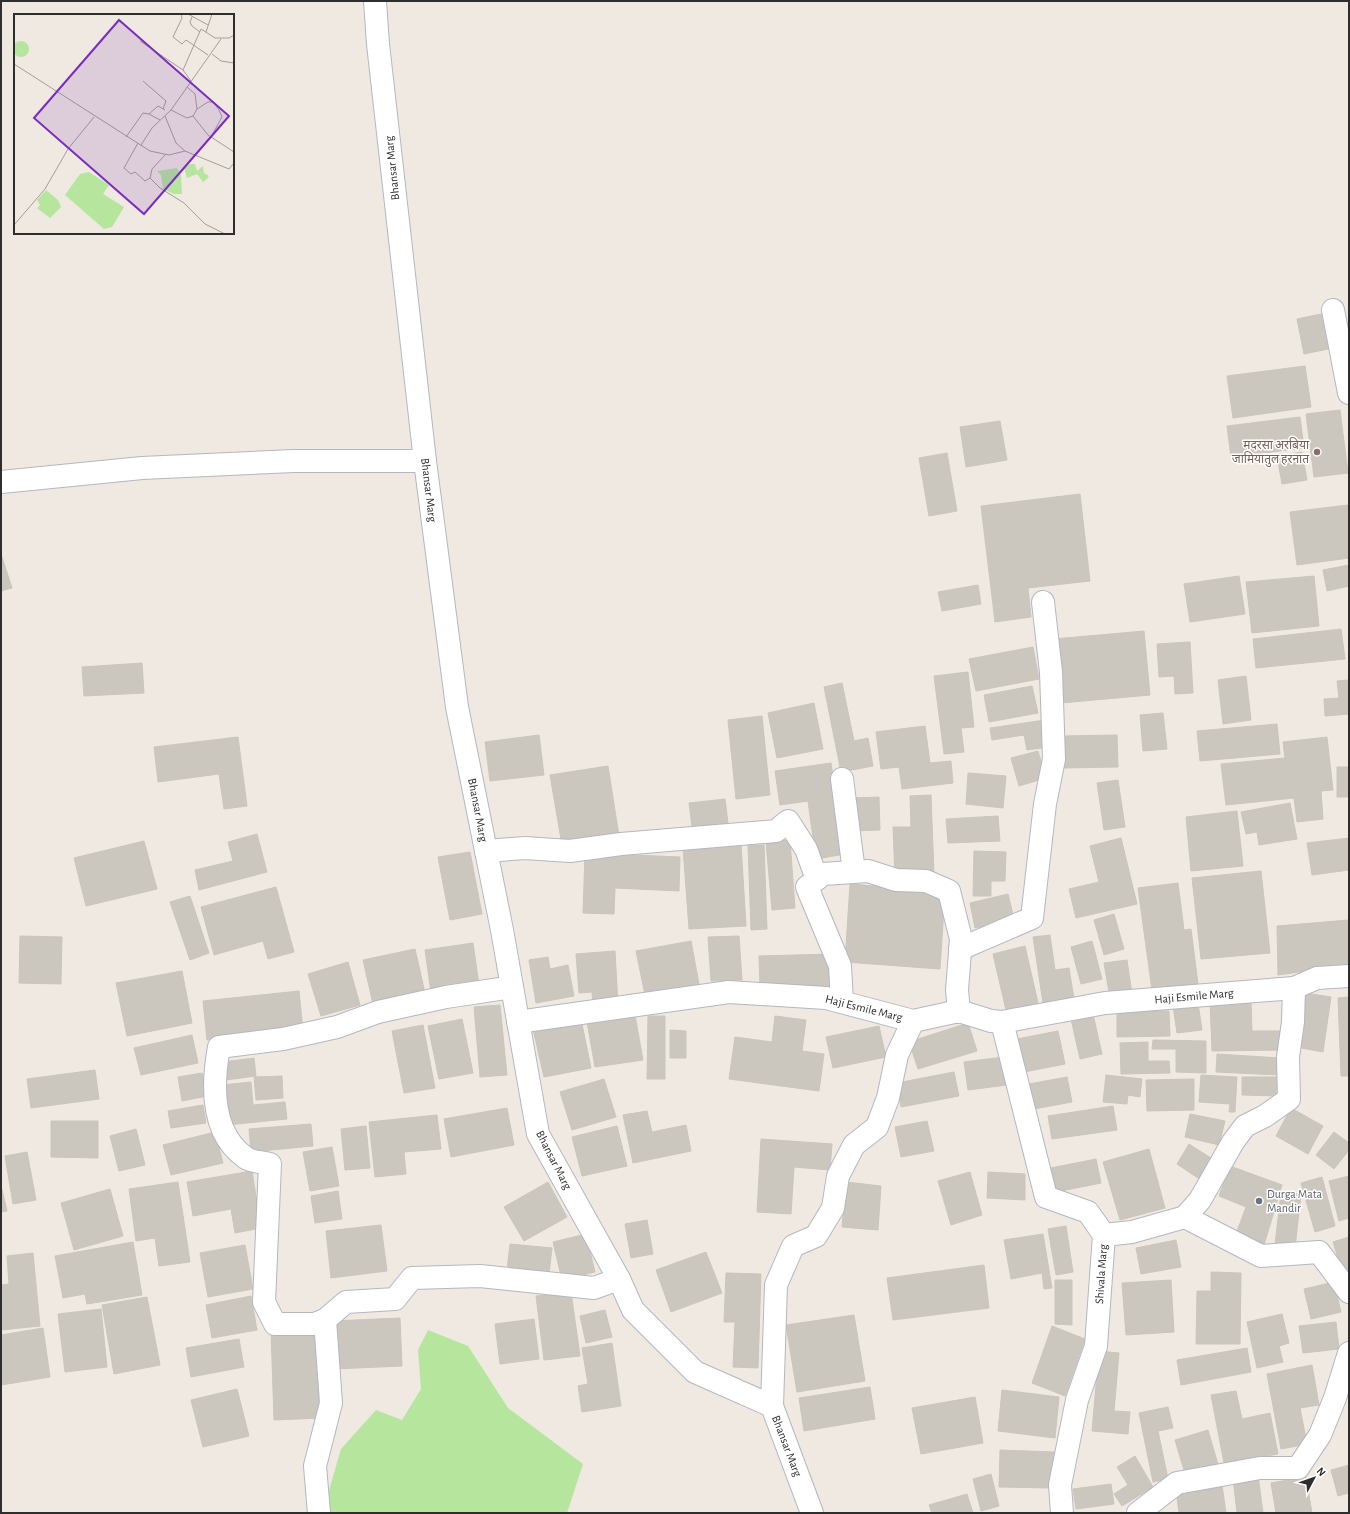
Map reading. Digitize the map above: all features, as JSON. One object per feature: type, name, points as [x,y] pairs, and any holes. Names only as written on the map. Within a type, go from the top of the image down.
[{"type":"street","name":"Bhansar Marg","points":[[375,1],[378,44],[425,461],[457,707],[512,987],[538,1134],[619,1278],[634,1310],[696,1372],[772,1406],[812,1513]]},
{"type":"street","points":[[1333,310],[1349,393]]},
{"type":"street","points":[[1,482],[142,468],[294,460],[425,461]]},
{"type":"street","points":[[960,949],[1032,918],[1045,804],[1054,759],[1051,672],[1043,602]]},
{"type":"street","points":[[842,779],[854,872]]},
{"type":"street","points":[[486,851],[525,848],[570,851],[620,844],[776,831],[788,821],[806,849],[817,879]]},
{"type":"street","points":[[842,1002],[840,966],[807,887],[823,874],[868,871],[896,880],[926,881],[949,891],[961,940],[957,990],[959,1011]]},
{"type":"street","name":"Haji Esmile Marg","points":[[518,1022],[729,992],[826,998],[913,1020],[959,1011],[991,1021],[1002,1022],[1105,1003],[1294,988],[1317,978],[1349,976]]},
{"type":"street","points":[[512,987],[446,997],[378,1012],[336,1027],[283,1039],[220,1047],[216,1065],[215,1106],[226,1136],[247,1158],[270,1164],[264,1302],[275,1324],[314,1324],[325,1320],[346,1302],[395,1299],[412,1278],[480,1276],[594,1288],[619,1278]]},
{"type":"street","points":[[1104,1235],[1132,1232],[1184,1217],[1200,1200],[1233,1142],[1245,1126],[1265,1116],[1289,1099],[1288,1057],[1293,1022],[1294,988]]},
{"type":"street","points":[[772,1406],[776,1285],[793,1246],[816,1236],[832,1208],[838,1176],[854,1145],[877,1127],[888,1098],[897,1055],[913,1020]]},
{"type":"street","name":"Shivala Marg","points":[[1002,1022],[1046,1197],[1088,1212],[1104,1235],[1096,1346],[1077,1400],[1060,1485],[1062,1513]]},
{"type":"street","points":[[1184,1217],[1261,1256],[1319,1252],[1349,1292]]},
{"type":"street","points":[[320,1513],[315,1466],[331,1403],[325,1320]]},
{"type":"street","points":[[1138,1513],[1177,1483],[1260,1468],[1298,1468],[1320,1435],[1335,1398],[1349,1353]]},
{"type":"green space","points":[[428,1330],[468,1346],[508,1408],[583,1464],[567,1513],[331,1513],[328,1494],[341,1449],[376,1410],[402,1420],[421,1389],[418,1350]]},
{"type":"building","points":[[1321,314],[1328,349],[1304,354],[1297,319]]},
{"type":"building","points":[[1305,366],[1311,407],[1233,418],[1227,376]]},
{"type":"building","points":[[1340,410],[1348,473],[1314,477],[1306,414]]},
{"type":"building","points":[[1300,417],[1304,448],[1231,457],[1227,426]]},
{"type":"building","points":[[1000,421],[1007,460],[966,467],[960,427]]},
{"type":"building","points":[[1302,452],[1307,480],[1282,484],[1277,456]]},
{"type":"building","points":[[947,453],[957,511],[929,516],[919,458]]},
{"type":"building","points":[[1080,494],[1090,581],[1028,588],[1031,617],[995,622],[981,506]]},
{"type":"building","points":[[1348,505],[1349,558],[1297,565],[1290,512]]},
{"type":"building","points":[[1,554],[12,588],[1,591]]},
{"type":"building","points":[[1349,565],[1349,586],[1327,591],[1323,570]]},
{"type":"building","points":[[1239,576],[1245,614],[1190,622],[1184,584]]},
{"type":"building","points":[[1314,576],[1319,626],[1252,633],[1246,582]]},
{"type":"building","points":[[978,585],[981,604],[942,611],[938,592]]},
{"type":"building","points":[[1341,629],[1345,659],[1256,668],[1253,639]]},
{"type":"building","points":[[1144,631],[1150,695],[1061,703],[1054,639]]},
{"type":"building","points":[[1190,642],[1193,693],[1175,694],[1174,676],[1159,677],[1157,644]]},
{"type":"building","points":[[1033,647],[1039,679],[976,691],[969,659]]},
{"type":"building","points":[[142,663],[144,693],[84,696],[82,667]]},
{"type":"building","points":[[968,672],[974,727],[961,728],[964,752],[944,754],[934,676]]},
{"type":"building","points":[[1246,676],[1251,720],[1223,724],[1218,680]]},
{"type":"building","points":[[1349,680],[1349,714],[1325,716],[1324,699],[1339,698],[1337,681]]},
{"type":"building","points":[[842,683],[854,741],[868,738],[873,766],[841,772],[824,687]]},
{"type":"building","points":[[1032,686],[1038,713],[989,722],[984,695]]},
{"type":"building","points":[[814,703],[823,749],[777,758],[768,713]]},
{"type":"building","points":[[1163,713],[1167,749],[1143,751],[1140,715]]},
{"type":"building","points":[[762,716],[770,795],[736,799],[728,720]]},
{"type":"building","points":[[1045,720],[1049,747],[1027,750],[1024,735],[992,740],[990,728]]},
{"type":"building","points":[[1277,724],[1280,754],[1200,761],[1197,731]]},
{"type":"building","points":[[925,726],[930,763],[951,761],[953,783],[902,789],[899,767],[881,769],[876,732]]},
{"type":"building","points":[[539,735],[544,775],[490,781],[485,742]]},
{"type":"building","points":[[1117,735],[1118,767],[1064,768],[1063,736]]},
{"type":"building","points":[[238,737],[247,806],[224,809],[219,774],[158,782],[154,747]]},
{"type":"building","points":[[1327,737],[1333,790],[1321,791],[1323,819],[1297,822],[1294,798],[1226,805],[1221,764],[1285,758],[1283,742]]},
{"type":"building","points":[[1038,751],[1046,778],[1019,786],[1011,758]]},
{"type":"building","points":[[831,763],[845,854],[816,859],[808,801],[780,805],[775,771]]},
{"type":"building","points":[[608,766],[619,836],[562,845],[550,775]]},
{"type":"building","points":[[1337,767],[1349,767],[1349,797],[1337,797]]},
{"type":"building","points":[[968,773],[1006,776],[1003,808],[966,804]]},
{"type":"building","points":[[1118,780],[1125,827],[1104,830],[1097,783]]},
{"type":"building","points":[[931,795],[934,875],[895,876],[893,827],[911,827],[910,796]]},
{"type":"building","points":[[879,797],[880,830],[853,831],[852,798]]},
{"type":"building","points":[[725,799],[729,831],[693,834],[689,803]]},
{"type":"building","points":[[1290,803],[1297,839],[1259,845],[1257,832],[1246,834],[1241,812]]},
{"type":"building","points":[[1237,811],[1243,866],[1191,871],[1186,817]]},
{"type":"building","points":[[998,816],[1000,841],[948,843],[946,819]]},
{"type":"building","points":[[257,834],[267,872],[199,890],[195,870],[233,861],[228,842]]},
{"type":"building","points":[[1121,838],[1137,904],[1076,918],[1069,889],[1099,882],[1090,846]]},
{"type":"building","points":[[1349,838],[1349,870],[1312,875],[1307,843]]},
{"type":"building","points":[[790,840],[795,908],[772,910],[766,842]]},
{"type":"building","points":[[144,841],[157,889],[86,906],[74,858]]},
{"type":"building","points":[[741,844],[746,926],[689,929],[683,848]]},
{"type":"building","points":[[748,845],[764,845],[767,929],[751,930]]},
{"type":"building","points":[[974,851],[1006,852],[1005,881],[991,881],[991,896],[973,896]]},
{"type":"building","points":[[470,852],[482,914],[450,920],[438,857]]},
{"type":"building","points":[[585,853],[680,857],[679,891],[615,888],[614,914],[583,913]]},
{"type":"building","points":[[1261,871],[1270,953],[1201,959],[1192,878]]},
{"type":"building","points":[[1178,883],[1184,930],[1191,929],[1198,984],[1152,990],[1138,888]]},
{"type":"building","points":[[850,884],[945,892],[940,969],[845,962]]},
{"type":"building","points":[[276,887],[294,952],[268,959],[263,941],[214,955],[201,907]]},
{"type":"building","points":[[1008,894],[1014,919],[975,928],[970,903]]},
{"type":"building","points":[[190,896],[209,953],[190,960],[170,902]]},
{"type":"building","points":[[1114,914],[1124,949],[1104,955],[1094,920]]},
{"type":"building","points":[[1349,920],[1349,965],[1278,975],[1277,926]]},
{"type":"building","points":[[1050,935],[1055,970],[1069,968],[1074,999],[1043,1003],[1033,937]]},
{"type":"building","points":[[20,936],[62,937],[61,984],[19,983]]},
{"type":"building","points":[[739,936],[742,980],[711,981],[708,937]]},
{"type":"building","points":[[691,941],[699,984],[645,995],[636,951]]},
{"type":"building","points":[[1092,941],[1102,979],[1081,984],[1071,947]]},
{"type":"building","points":[[473,943],[479,985],[431,992],[425,950]]},
{"type":"building","points":[[1025,946],[1038,1003],[1006,1010],[993,954]]},
{"type":"building","points":[[415,949],[425,993],[373,1004],[363,960]]},
{"type":"building","points":[[615,951],[618,1005],[593,1006],[592,992],[579,993],[576,954]]},
{"type":"building","points":[[831,954],[831,987],[760,989],[759,956]]},
{"type":"building","points":[[548,957],[550,969],[568,965],[574,996],[536,1003],[529,960]]},
{"type":"building","points":[[1127,960],[1132,994],[1110,998],[1104,963]]},
{"type":"building","points":[[348,962],[360,1005],[321,1016],[308,974]]},
{"type":"building","points":[[182,971],[192,1023],[127,1036],[116,983]]},
{"type":"building","points":[[299,991],[303,1030],[207,1040],[203,1001]]},
{"type":"building","points":[[1305,993],[1331,997],[1323,1052],[1296,1047]]},
{"type":"building","points":[[1349,997],[1349,1076],[1341,1076],[1338,998]]},
{"type":"building","points":[[1251,1001],[1252,1031],[1281,1031],[1281,1050],[1212,1051],[1210,1002]]},
{"type":"building","points":[[1198,1003],[1202,1030],[1177,1033],[1173,1006]]},
{"type":"building","points":[[500,1005],[507,1075],[480,1077],[474,1007]]},
{"type":"building","points":[[1117,1011],[1169,1011],[1170,1036],[1117,1037]]},
{"type":"building","points":[[1093,1014],[1102,1054],[1080,1059],[1071,1019]]},
{"type":"building","points":[[635,1015],[643,1060],[595,1067],[587,1022]]},
{"type":"building","points":[[648,1016],[665,1016],[665,1079],[647,1079]]},
{"type":"building","points":[[775,1016],[806,1020],[802,1051],[824,1054],[819,1091],[729,1079],[735,1037],[772,1042]]},
{"type":"building","points":[[462,1019],[473,1073],[439,1079],[428,1026]]},
{"type":"building","points":[[581,1019],[591,1068],[544,1077],[533,1029]]},
{"type":"building","points":[[968,1023],[977,1051],[918,1069],[909,1042]]},
{"type":"building","points":[[423,1025],[435,1088],[404,1093],[392,1031]]},
{"type":"building","points":[[879,1026],[886,1057],[833,1068],[826,1037]]},
{"type":"building","points":[[670,1030],[686,1031],[686,1058],[670,1058]]},
{"type":"building","points":[[1058,1031],[1065,1064],[1024,1072],[1017,1039]]},
{"type":"building","points":[[192,1035],[198,1063],[141,1075],[134,1048]]},
{"type":"building","points":[[1153,1040],[1206,1041],[1206,1073],[1176,1072],[1176,1049],[1152,1049]]},
{"type":"building","points":[[1148,1042],[1148,1061],[1169,1061],[1170,1073],[1121,1074],[1120,1043]]},
{"type":"building","points":[[1217,1054],[1281,1058],[1280,1075],[1216,1072]]},
{"type":"building","points":[[1003,1057],[1007,1085],[968,1090],[964,1062]]},
{"type":"building","points":[[254,1058],[256,1076],[226,1080],[223,1062]]},
{"type":"building","points":[[95,1070],[99,1099],[31,1108],[27,1079]]},
{"type":"building","points":[[954,1072],[959,1096],[901,1107],[897,1083]]},
{"type":"building","points":[[202,1073],[207,1096],[182,1101],[178,1077]]},
{"type":"building","points":[[1106,1075],[1142,1079],[1140,1097],[1128,1095],[1127,1104],[1103,1102]]},
{"type":"building","points":[[1201,1075],[1237,1077],[1235,1112],[1229,1112],[1230,1104],[1199,1102]]},
{"type":"building","points":[[282,1076],[283,1098],[256,1100],[254,1077]]},
{"type":"building","points":[[1067,1077],[1072,1102],[1034,1109],[1029,1084]]},
{"type":"building","points":[[1242,1077],[1277,1077],[1276,1096],[1242,1095]]},
{"type":"building","points":[[604,1079],[616,1117],[572,1130],[560,1092]]},
{"type":"building","points":[[1194,1079],[1194,1110],[1147,1111],[1146,1080]]},
{"type":"building","points":[[251,1082],[253,1105],[285,1102],[287,1119],[227,1125],[222,1085]]},
{"type":"building","points":[[203,1105],[206,1123],[171,1128],[168,1111]]},
{"type":"building","points":[[1113,1106],[1117,1130],[1052,1139],[1048,1116]]},
{"type":"building","points":[[507,1108],[514,1145],[451,1157],[444,1119]]},
{"type":"building","points":[[1291,1108],[1323,1126],[1308,1154],[1276,1136]]},
{"type":"building","points":[[647,1111],[652,1132],[686,1125],[691,1151],[633,1163],[623,1115]]},
{"type":"building","points":[[1190,1114],[1225,1121],[1219,1145],[1185,1137]]},
{"type":"building","points":[[437,1115],[441,1149],[404,1152],[406,1174],[375,1177],[369,1122]]},
{"type":"building","points":[[51,1121],[98,1121],[98,1158],[51,1157]]},
{"type":"building","points":[[927,1121],[934,1151],[901,1157],[895,1127]]},
{"type":"building","points":[[311,1124],[313,1146],[251,1152],[249,1129]]},
{"type":"building","points":[[366,1126],[370,1168],[345,1170],[341,1129]]},
{"type":"building","points":[[617,1126],[627,1166],[582,1176],[572,1137]]},
{"type":"building","points":[[136,1129],[145,1165],[119,1171],[110,1136]]},
{"type":"building","points":[[215,1132],[223,1163],[171,1175],[163,1145]]},
{"type":"building","points":[[1334,1132],[1349,1143],[1349,1150],[1334,1169],[1316,1155]]},
{"type":"building","points":[[761,1139],[832,1144],[830,1170],[794,1167],[791,1214],[757,1212]]},
{"type":"building","points":[[1189,1144],[1214,1160],[1201,1180],[1177,1164]]},
{"type":"building","points":[[332,1147],[339,1186],[310,1191],[303,1152]]},
{"type":"building","points":[[1149,1149],[1165,1208],[1120,1220],[1103,1162]]},
{"type":"building","points":[[27,1152],[36,1200],[13,1204],[5,1156]]},
{"type":"building","points":[[1096,1159],[1101,1183],[1056,1192],[1051,1168]]},
{"type":"building","points":[[1230,1166],[1282,1185],[1264,1245],[1236,1234],[1246,1207],[1219,1196]]},
{"type":"building","points":[[252,1171],[261,1228],[235,1233],[231,1209],[193,1216],[187,1182]]},
{"type":"building","points":[[970,1172],[982,1215],[951,1225],[938,1181]]},
{"type":"building","points":[[988,1172],[1025,1174],[1025,1200],[987,1198]]},
{"type":"building","points":[[1349,1176],[1349,1218],[1339,1221],[1329,1181]]},
{"type":"building","points":[[1322,1177],[1335,1226],[1315,1232],[1301,1183]]},
{"type":"building","points":[[178,1182],[190,1262],[159,1266],[155,1238],[136,1241],[129,1189]]},
{"type":"building","points":[[548,1182],[567,1217],[524,1241],[504,1207]]},
{"type":"building","points":[[846,1182],[881,1186],[878,1230],[842,1227]]},
{"type":"building","points":[[1,1185],[7,1211],[1,1212]]},
{"type":"building","points":[[110,1189],[123,1236],[74,1250],[61,1203]]},
{"type":"building","points":[[338,1191],[342,1219],[315,1223],[311,1196]]},
{"type":"building","points":[[1281,1192],[1301,1194],[1295,1248],[1275,1245]]},
{"type":"building","points":[[647,1220],[653,1254],[631,1258],[625,1224]]},
{"type":"building","points":[[381,1225],[387,1271],[331,1278],[326,1231]]},
{"type":"building","points":[[1066,1226],[1073,1272],[1056,1275],[1048,1229]]},
{"type":"building","points":[[586,1234],[595,1272],[562,1280],[553,1242]]},
{"type":"building","points":[[1043,1234],[1052,1288],[1044,1289],[1042,1273],[1011,1279],[1004,1240]]},
{"type":"building","points":[[1349,1237],[1349,1279],[1345,1280],[1333,1242]]},
{"type":"building","points":[[1176,1240],[1181,1267],[1141,1274],[1136,1248]]},
{"type":"building","points":[[133,1242],[142,1295],[87,1304],[85,1294],[63,1298],[55,1256]]},
{"type":"building","points":[[510,1244],[552,1248],[549,1274],[507,1270]]},
{"type":"building","points":[[245,1245],[253,1289],[208,1297],[200,1253]]},
{"type":"building","points":[[706,1252],[722,1293],[671,1312],[656,1270]]},
{"type":"building","points":[[33,1253],[40,1326],[1,1330],[1,1285],[9,1284],[7,1256]]},
{"type":"building","points":[[984,1265],[989,1308],[893,1320],[887,1278]]},
{"type":"building","points":[[1211,1272],[1241,1273],[1240,1344],[1196,1344],[1197,1291],[1211,1291]]},
{"type":"building","points":[[726,1273],[761,1274],[758,1368],[733,1367],[735,1322],[724,1322]]},
{"type":"building","points":[[1055,1280],[1072,1280],[1072,1325],[1055,1324]]},
{"type":"building","points":[[1171,1280],[1174,1332],[1126,1335],[1122,1283]]},
{"type":"building","points":[[1334,1282],[1341,1312],[1311,1319],[1304,1289]]},
{"type":"building","points":[[571,1292],[580,1356],[544,1360],[536,1296]]},
{"type":"building","points":[[251,1296],[257,1330],[212,1338],[206,1305]]},
{"type":"building","points":[[147,1297],[160,1365],[114,1374],[102,1305]]},
{"type":"building","points":[[101,1309],[107,1367],[65,1372],[58,1314]]},
{"type":"building","points":[[605,1310],[612,1337],[586,1343],[580,1316]]},
{"type":"building","points":[[1282,1314],[1289,1343],[1279,1346],[1283,1362],[1257,1368],[1247,1322]]},
{"type":"building","points":[[854,1315],[865,1381],[797,1392],[786,1325]]},
{"type":"building","points":[[400,1318],[402,1366],[334,1369],[332,1321]]},
{"type":"building","points":[[534,1319],[539,1359],[500,1364],[495,1324]]},
{"type":"building","points":[[1336,1322],[1339,1349],[1303,1353],[1299,1326]]},
{"type":"building","points":[[1052,1326],[1085,1339],[1065,1396],[1032,1383]]},
{"type":"building","points":[[43,1328],[50,1377],[1,1385],[1,1335]]},
{"type":"building","points":[[317,1329],[321,1418],[274,1420],[271,1330]]},
{"type":"building","points":[[239,1339],[244,1367],[191,1377],[186,1348]]},
{"type":"building","points":[[612,1343],[621,1406],[582,1412],[578,1386],[588,1384],[582,1348]]},
{"type":"building","points":[[1247,1348],[1251,1372],[1181,1385],[1177,1360]]},
{"type":"building","points":[[1099,1351],[1119,1353],[1114,1411],[1130,1412],[1128,1434],[1092,1431]]},
{"type":"building","points":[[1312,1365],[1319,1405],[1300,1408],[1307,1444],[1281,1449],[1267,1374]]},
{"type":"building","points":[[870,1387],[875,1419],[804,1431],[799,1398]]},
{"type":"building","points":[[237,1389],[249,1436],[203,1447],[191,1400]]},
{"type":"building","points":[[1002,1390],[1059,1397],[1055,1438],[998,1431]]},
{"type":"building","points":[[1236,1391],[1242,1419],[1270,1413],[1278,1454],[1224,1463],[1211,1395]]},
{"type":"building","points":[[975,1397],[983,1443],[921,1454],[912,1408]]},
{"type":"building","points":[[1168,1407],[1173,1428],[1158,1431],[1168,1479],[1153,1482],[1139,1413]]},
{"type":"building","points":[[1208,1430],[1219,1468],[1186,1477],[1175,1440]]},
{"type":"building","points":[[1000,1450],[1054,1452],[1052,1488],[999,1487]]},
{"type":"building","points":[[1135,1456],[1153,1487],[1122,1506],[1114,1494],[1128,1485],[1117,1467]]},
{"type":"building","points":[[1349,1465],[1349,1493],[1338,1496],[1331,1470]]},
{"type":"building","points":[[991,1474],[999,1506],[981,1511],[973,1479]]},
{"type":"building","points":[[1258,1475],[1263,1513],[1237,1513],[1233,1478]]},
{"type":"building","points":[[1306,1477],[1312,1513],[1276,1513],[1271,1483]]},
{"type":"building","points":[[1111,1484],[1114,1504],[1076,1509],[1073,1489]]},
{"type":"building","points":[[1222,1485],[1226,1513],[1179,1513],[1176,1490]]},
{"type":"building","points":[[967,1494],[973,1513],[932,1513],[929,1505]]},
{"type":"place","name":"मदरसा अरबिया जामियातुल हरनात","points":[[1317,452]]},
{"type":"place","name":"Durga Mata Mandir","points":[[1259,1201]]}]
